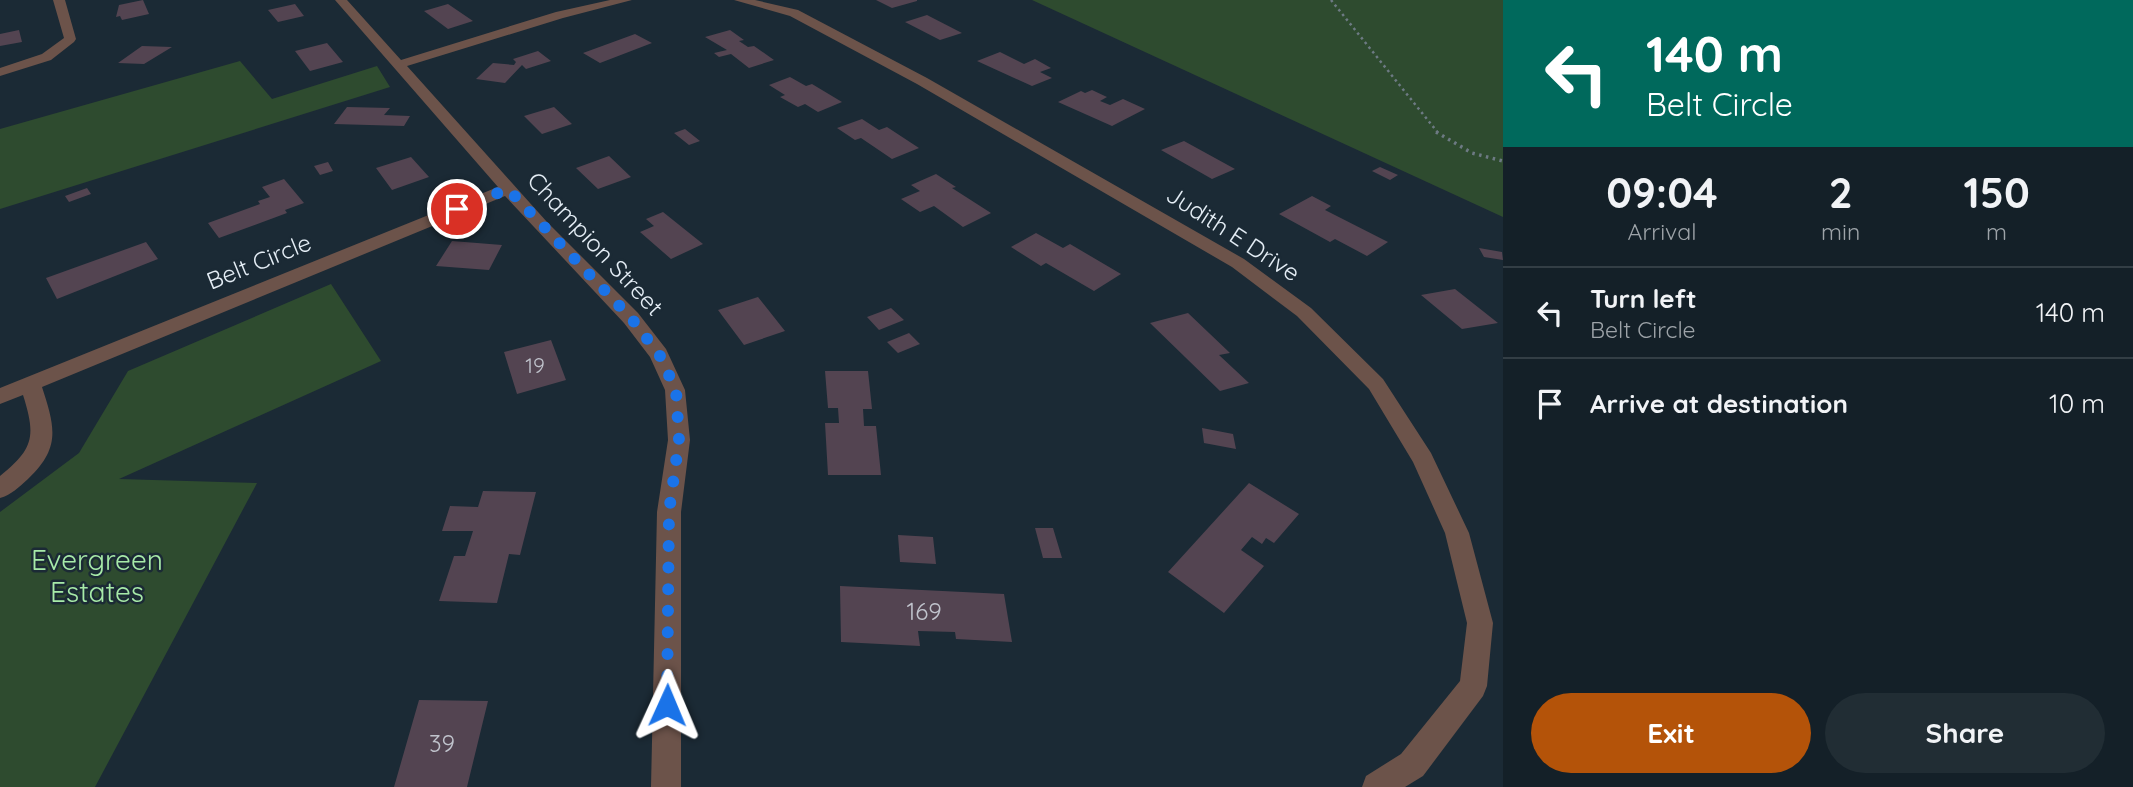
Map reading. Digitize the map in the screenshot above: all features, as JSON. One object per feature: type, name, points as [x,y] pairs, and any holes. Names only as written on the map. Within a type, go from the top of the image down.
[{"type":"street","points":[[0,72],[34,63],[63,47],[70,39],[59,0]]},
{"type":"street","name":"Champion Street","points":[[341,0],[508,189],[631,318],[659,354],[676,390],[679,440],[669,512],[666,787]]},
{"type":"street","points":[[400,64],[560,15],[626,0]]},
{"type":"street","name":"Judith E Drive","points":[[740,0],[794,13],[922,81],[1238,263],[1304,312],[1376,384],[1423,459],[1457,533],[1480,623],[1473,686],[1412,765],[1377,787]]},
{"type":"street","name":"Belt Circle","points":[[0,396],[508,189]]},
{"type":"street","points":[[0,489],[21,472],[37,453],[44,435],[30,384]]},
{"type":"path","points":[[1331,0],[1402,85],[1434,131],[1472,153],[1503,161]]},
{"type":"green space","points":[[1032,0],[1503,0],[1503,217]]},
{"type":"green space","points":[[240,61],[272,99],[377,66],[390,87],[0,209],[0,129]]},
{"type":"green space","name":"Evergreen Estates","points":[[331,284],[381,361],[119,479],[257,483],[95,787],[0,787],[0,512],[79,453],[128,371]]},
{"type":"building","points":[[143,0],[149,14],[122,20],[120,16],[116,17],[119,5]]},
{"type":"building","points":[[876,0],[917,0],[917,1],[892,8]]},
{"type":"building","points":[[295,4],[304,16],[278,22],[268,10]]},
{"type":"building","points":[[448,4],[473,21],[448,29],[424,11]]},
{"type":"building","points":[[927,15],[962,33],[940,40],[905,22]]},
{"type":"building","points":[[19,30],[22,42],[0,46],[0,34]]},
{"type":"building","points":[[730,30],[744,40],[739,41],[748,47],[754,46],[774,60],[749,68],[731,54],[719,57],[714,53],[727,50],[705,37]]},
{"type":"building","points":[[635,34],[652,43],[600,63],[583,53]]},
{"type":"building","points":[[327,43],[343,62],[310,71],[295,51]]},
{"type":"building","points":[[142,46],[172,47],[144,64],[118,63]]},
{"type":"building","points":[[538,51],[551,61],[526,69],[522,65],[505,83],[476,79],[493,63],[514,65],[516,62],[513,59]]},
{"type":"building","points":[[1000,52],[1024,64],[1035,59],[1051,68],[1040,72],[1052,78],[1032,86],[977,61]]},
{"type":"building","points":[[790,77],[806,86],[812,84],[842,102],[818,112],[805,104],[798,107],[780,97],[785,95],[769,85]]},
{"type":"building","points":[[1092,90],[1107,97],[1100,101],[1110,105],[1123,99],[1145,109],[1112,126],[1058,102],[1081,91],[1085,93]]},
{"type":"building","points":[[347,107],[390,108],[384,115],[410,116],[404,126],[334,124]]},
{"type":"building","points":[[554,107],[572,124],[542,134],[524,116]]},
{"type":"building","points":[[862,119],[879,130],[887,127],[919,148],[892,159],[861,138],[855,140],[837,128]]},
{"type":"building","points":[[685,129],[700,141],[689,145],[674,133]]},
{"type":"building","points":[[1184,141],[1235,169],[1212,179],[1161,150]]},
{"type":"building","points":[[609,156],[631,177],[598,189],[576,168]]},
{"type":"building","points":[[411,157],[429,177],[392,190],[376,168]]},
{"type":"building","points":[[328,162],[333,171],[320,175],[314,166]]},
{"type":"building","points":[[1380,167],[1398,175],[1390,180],[1372,171]]},
{"type":"building","points":[[936,174],[956,187],[952,188],[991,213],[963,227],[934,206],[920,212],[901,199],[920,191],[911,185]]},
{"type":"building","points":[[284,179],[304,203],[285,210],[287,213],[219,238],[208,223],[260,204],[258,201],[270,197],[262,187]]},
{"type":"building","points":[[87,188],[91,194],[69,202],[65,196]]},
{"type":"building","points":[[1312,196],[1331,206],[1325,210],[1388,242],[1367,256],[1335,239],[1330,242],[1279,214]]},
{"type":"building","points":[[663,212],[703,244],[671,259],[640,232],[654,226],[646,219]]},
{"type":"building","points":[[1036,233],[1063,248],[1070,244],[1121,274],[1094,291],[1046,263],[1041,266],[1011,247]]},
{"type":"building","points":[[452,241],[502,245],[489,270],[436,266]]},
{"type":"building","points":[[146,242],[158,259],[57,299],[46,278]]},
{"type":"building","points":[[1479,248],[1502,252],[1503,260],[1484,257]]},
{"type":"building","points":[[1455,289],[1498,323],[1462,329],[1421,295]]},
{"type":"building","points":[[758,297],[785,331],[744,345],[718,310]]},
{"type":"building","points":[[891,308],[904,320],[879,330],[867,317]]},
{"type":"building","points":[[1188,313],[1230,353],[1219,355],[1249,383],[1220,391],[1150,323]]},
{"type":"building","points":[[909,333],[920,344],[898,353],[887,342]]},
{"type":"building","points":[[551,340],[566,380],[517,394],[504,352]]},
{"type":"building","points":[[825,371],[868,371],[872,409],[863,409],[864,426],[876,426],[881,475],[828,475],[825,423],[839,423],[838,408],[828,408]]},
{"type":"building","points":[[1202,428],[1233,434],[1236,449],[1204,443]]},
{"type":"building","points":[[1249,483],[1299,514],[1274,543],[1266,538],[1262,544],[1252,537],[1241,550],[1264,566],[1224,613],[1168,572]]},
{"type":"building","points":[[483,491],[536,492],[520,555],[509,554],[497,603],[439,601],[454,556],[465,556],[473,531],[442,531],[450,506],[478,507]]},
{"type":"building","points":[[1035,528],[1053,528],[1062,558],[1043,558]]},
{"type":"building","points":[[898,535],[933,537],[936,564],[900,562]]},
{"type":"building","points":[[840,586],[1004,594],[1012,642],[956,639],[955,632],[918,631],[920,646],[841,642]]},
{"type":"building","points":[[419,700],[488,701],[467,787],[394,787]]},
{"type":"route","points":[[457,209],[508,189],[631,318],[659,354],[676,390],[679,440],[669,512],[667,705]]}]
